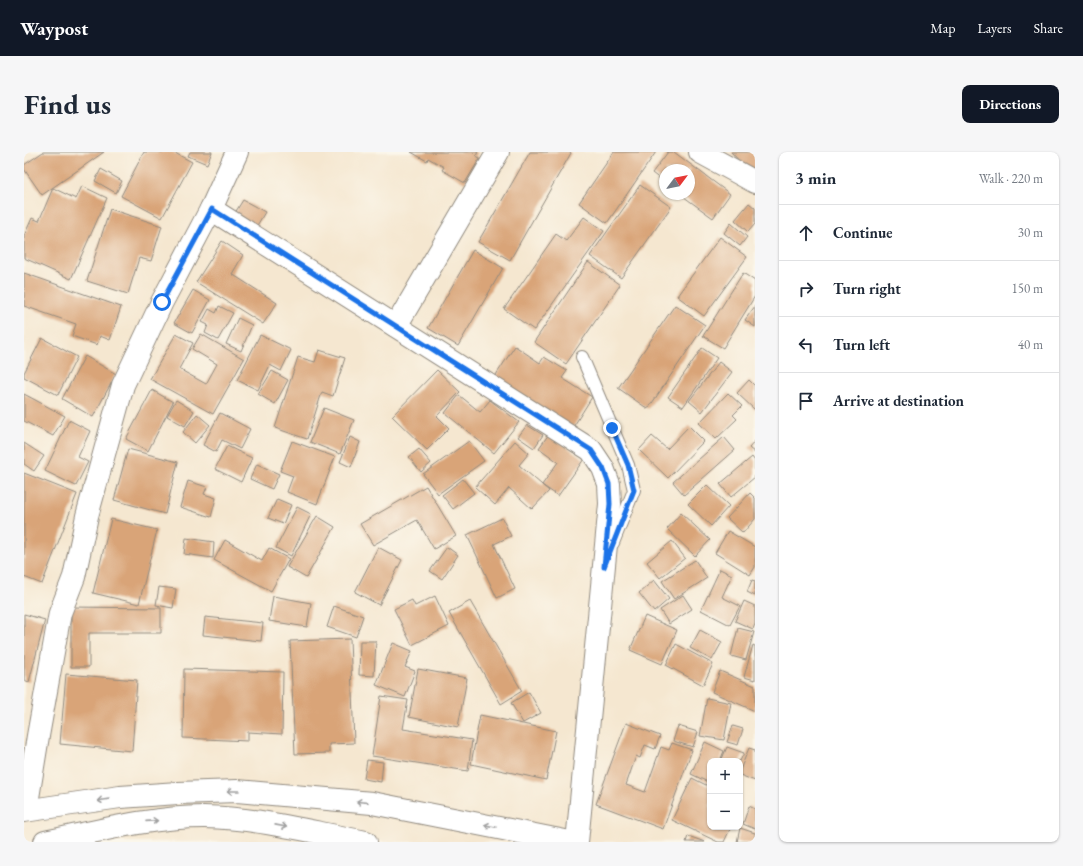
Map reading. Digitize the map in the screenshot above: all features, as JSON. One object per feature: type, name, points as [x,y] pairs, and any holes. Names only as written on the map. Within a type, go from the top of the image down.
[{"type":"street","points":[[237,152],[212,209],[162,302],[122,385],[87,516],[74,577],[60,613],[25,810],[120,797],[237,791],[372,803],[570,842]]},
{"type":"street","points":[[396,326],[498,152]]},
{"type":"street","points":[[700,152],[755,182]]},
{"type":"street","points":[[212,209],[591,450],[603,468],[609,484],[610,504],[577,842]]},
{"type":"street","points":[[45,842],[144,822],[204,817],[252,820],[366,842]]},
{"type":"lane","points":[[582,357],[628,465],[634,490],[604,567]]},
{"type":"building","points":[[43,152],[104,152],[42,195],[24,169],[24,165]]},
{"type":"building","points":[[144,152],[173,152],[192,162],[162,218],[121,196]]},
{"type":"building","points":[[190,152],[212,152],[207,164],[188,156]]},
{"type":"building","points":[[411,152],[478,152],[476,156],[480,158],[465,183],[442,170],[444,167],[428,158],[427,161]]},
{"type":"building","points":[[530,152],[571,153],[510,260],[478,242]]},
{"type":"building","points":[[614,152],[656,152],[607,223],[579,203]]},
{"type":"building","points":[[668,152],[674,152],[690,164],[659,164],[659,178],[652,173]]},
{"type":"building","points":[[731,152],[755,152],[755,178]]},
{"type":"building","points":[[695,168],[730,194],[713,218],[688,200],[695,200]]},
{"type":"building","points":[[101,169],[122,181],[116,193],[95,181]]},
{"type":"building","points":[[640,185],[659,200],[671,207],[621,278],[590,256]]},
{"type":"building","points":[[82,186],[107,198],[71,279],[24,258],[24,236],[32,218],[39,221],[53,188],[76,199]]},
{"type":"building","points":[[243,200],[265,212],[255,229],[233,216]]},
{"type":"building","points":[[749,203],[755,208],[755,224],[748,232],[735,220]]},
{"type":"building","points":[[110,209],[162,226],[151,261],[139,258],[128,294],[87,281]]},
{"type":"building","points":[[584,217],[604,231],[534,330],[504,309],[556,234],[566,241]]},
{"type":"building","points":[[731,223],[747,237],[740,246],[724,233]]},
{"type":"building","points":[[720,237],[747,257],[704,316],[677,296]]},
{"type":"building","points":[[222,241],[243,255],[232,274],[277,303],[263,324],[196,282]]},
{"type":"building","points":[[473,250],[503,268],[458,346],[428,328]]},
{"type":"building","points":[[588,262],[620,285],[566,364],[534,342]]},
{"type":"building","points":[[24,273],[121,307],[110,340],[100,336],[97,345],[72,336],[76,324],[24,306]]},
{"type":"building","points":[[743,273],[755,281],[755,296],[723,348],[703,336]]},
{"type":"building","points":[[193,290],[210,300],[192,333],[174,323]]},
{"type":"building","points":[[675,305],[705,325],[648,409],[618,388]]},
{"type":"building","points":[[219,306],[233,313],[218,340],[205,333],[208,325],[202,322],[209,309],[216,313]]},
{"type":"building","points":[[755,306],[755,327],[745,320]]},
{"type":"building","points":[[238,318],[252,325],[241,351],[226,344]]},
{"type":"building","points":[[176,334],[193,343],[179,369],[206,384],[217,364],[192,349],[201,334],[244,359],[213,414],[150,379]]},
{"type":"building","points":[[260,335],[291,350],[281,371],[270,365],[258,390],[237,380]]},
{"type":"building","points":[[42,338],[77,357],[58,395],[24,377],[24,373]]},
{"type":"building","points":[[515,346],[540,363],[544,357],[567,371],[562,378],[592,397],[570,432],[492,381]]},
{"type":"building","points":[[702,348],[717,358],[683,407],[668,397]]},
{"type":"building","points":[[319,350],[345,358],[333,396],[322,392],[307,439],[275,428],[298,357],[315,362]]},
{"type":"building","points":[[85,356],[116,374],[93,417],[62,399]]},
{"type":"building","points":[[719,362],[732,372],[702,412],[689,401]]},
{"type":"building","points":[[437,370],[460,392],[437,416],[449,428],[427,450],[392,416]]},
{"type":"building","points":[[272,371],[288,380],[275,404],[258,394]]},
{"type":"building","points":[[749,380],[755,386],[755,410],[737,393]]},
{"type":"building","points":[[152,390],[173,402],[148,451],[126,439]]},
{"type":"building","points":[[728,393],[742,406],[733,415],[737,419],[716,439],[699,423]]},
{"type":"building","points":[[24,394],[65,416],[53,436],[24,421]]},
{"type":"building","points":[[459,395],[480,412],[490,400],[519,422],[494,453],[445,413]]},
{"type":"building","points":[[176,400],[194,411],[185,426],[167,416]]},
{"type":"building","points":[[324,408],[354,420],[340,454],[310,442]]},
{"type":"building","points":[[220,413],[250,429],[240,449],[222,440],[216,452],[203,445]]},
{"type":"building","points":[[197,414],[210,425],[195,443],[183,432]]},
{"type":"building","points":[[69,420],[90,431],[78,457],[88,462],[76,486],[45,471]]},
{"type":"building","points":[[527,425],[543,435],[534,448],[518,437]]},
{"type":"building","points":[[689,426],[704,441],[668,478],[639,450],[652,436],[667,449]]},
{"type":"building","points":[[549,434],[584,459],[558,496],[542,485],[558,462],[539,448]]},
{"type":"building","points":[[350,437],[360,442],[351,467],[340,462]]},
{"type":"building","points":[[724,437],[735,450],[684,495],[673,482]]},
{"type":"building","points":[[292,441],[335,457],[317,504],[287,492],[293,476],[280,471]]},
{"type":"building","points":[[469,441],[484,461],[438,494],[423,474]]},
{"type":"building","points":[[515,441],[529,453],[519,465],[549,491],[532,509],[509,488],[495,505],[475,487]]},
{"type":"building","points":[[755,441],[755,453],[749,448]]},
{"type":"building","points":[[24,443],[44,456],[34,471],[24,464]]},
{"type":"building","points":[[227,446],[252,458],[241,482],[215,469]]},
{"type":"building","points":[[128,449],[178,462],[165,514],[114,500]]},
{"type":"building","points":[[419,449],[431,463],[421,472],[409,457]]},
{"type":"building","points":[[752,457],[755,461],[755,477],[731,497],[720,484]]},
{"type":"building","points":[[257,464],[279,474],[272,489],[250,479]]},
{"type":"building","points":[[24,473],[77,494],[42,584],[24,577]]},
{"type":"building","points":[[463,479],[474,493],[453,509],[442,495]]},
{"type":"building","points":[[188,481],[207,487],[204,494],[216,498],[211,517],[180,507]]},
{"type":"building","points":[[707,485],[729,506],[711,526],[688,504]]},
{"type":"building","points":[[426,486],[456,536],[434,549],[417,520],[373,545],[360,524]]},
{"type":"building","points":[[750,493],[755,498],[755,519],[743,533],[727,518]]},
{"type":"building","points":[[277,499],[291,505],[283,524],[268,518]]},
{"type":"building","points":[[297,507],[311,514],[291,556],[276,548]]},
{"type":"building","points":[[681,513],[710,540],[695,556],[667,529]]},
{"type":"building","points":[[317,516],[335,527],[306,578],[287,567]]},
{"type":"building","points":[[502,518],[511,536],[494,544],[515,589],[497,598],[467,535]]},
{"type":"building","points":[[111,519],[157,530],[139,604],[93,593]]},
{"type":"building","points":[[728,531],[755,547],[755,567],[750,575],[715,553]]},
{"type":"building","points":[[186,538],[214,542],[213,558],[184,554]]},
{"type":"building","points":[[225,540],[262,561],[269,548],[289,559],[271,591],[214,560]]},
{"type":"building","points":[[672,541],[685,558],[660,578],[647,562]]},
{"type":"building","points":[[378,547],[402,560],[379,605],[355,592]]},
{"type":"building","points":[[447,547],[458,555],[442,579],[430,571]]},
{"type":"building","points":[[695,560],[707,578],[674,599],[662,581]]},
{"type":"building","points":[[720,569],[732,575],[722,597],[740,606],[730,625],[701,610]]},
{"type":"building","points":[[654,580],[669,599],[654,612],[639,593]]},
{"type":"building","points":[[752,580],[755,581],[755,596],[747,592]]},
{"type":"building","points":[[159,587],[176,589],[173,608],[156,605]]},
{"type":"building","points":[[683,595],[692,609],[669,624],[660,610]]},
{"type":"building","points":[[273,596],[311,603],[307,627],[269,621]]},
{"type":"building","points":[[435,596],[449,626],[412,645],[394,609],[412,600],[415,606]]},
{"type":"building","points":[[470,601],[522,691],[501,704],[449,613]]},
{"type":"building","points":[[744,601],[755,606],[755,624],[753,629],[735,621]]},
{"type":"building","points":[[334,606],[363,616],[356,637],[327,627]]},
{"type":"building","points":[[71,607],[161,608],[161,633],[89,633],[89,667],[71,667]]},
{"type":"building","points":[[24,614],[45,620],[29,682],[24,680]]},
{"type":"building","points":[[645,616],[677,630],[662,664],[630,650]]},
{"type":"building","points":[[205,617],[263,623],[261,641],[203,635]]},
{"type":"building","points":[[738,628],[754,632],[746,660],[731,656]]},
{"type":"building","points":[[700,630],[722,642],[712,660],[690,648]]},
{"type":"building","points":[[350,639],[354,743],[329,744],[329,753],[295,754],[290,641]]},
{"type":"building","points":[[360,641],[376,641],[374,676],[359,675]]},
{"type":"building","points":[[393,643],[412,651],[405,667],[415,671],[405,697],[376,685]]},
{"type":"building","points":[[676,644],[713,664],[703,685],[666,665]]},
{"type":"building","points":[[753,645],[755,646],[755,680],[744,677]]},
{"type":"building","points":[[184,669],[283,672],[282,734],[248,732],[248,741],[183,738]]},
{"type":"building","points":[[418,669],[467,678],[458,727],[409,717]]},
{"type":"building","points":[[720,671],[755,686],[755,711],[712,692]]},
{"type":"building","points":[[66,674],[137,680],[132,751],[60,744]]},
{"type":"building","points":[[529,692],[541,713],[523,723],[511,703]]},
{"type":"building","points":[[381,696],[408,700],[403,729],[472,740],[468,771],[372,756]]},
{"type":"building","points":[[707,698],[731,703],[724,740],[700,736]]},
{"type":"building","points":[[480,715],[556,731],[546,780],[471,764]]},
{"type":"building","points":[[626,723],[660,736],[655,749],[645,745],[640,758],[636,756],[626,785],[645,792],[661,747],[669,750],[672,743],[692,750],[663,829],[596,804]]},
{"type":"building","points":[[678,726],[698,732],[693,747],[673,741]]},
{"type":"building","points":[[733,726],[743,729],[738,745],[727,742]]},
{"type":"building","points":[[705,742],[724,751],[721,758],[707,758],[707,782],[691,774]]},
{"type":"building","points":[[727,747],[744,753],[742,758],[722,758]]},
{"type":"building","points":[[749,748],[755,750],[755,781],[743,776],[743,763]]},
{"type":"building","points":[[367,760],[383,762],[381,782],[364,779]]},
{"type":"building","points":[[692,778],[707,786],[707,830],[730,830],[724,842],[718,842],[672,820]]},
{"type":"building","points":[[749,806],[755,809],[755,829],[743,824]]},
{"type":"building","points":[[743,829],[755,833],[755,842],[737,842],[740,830]]},
{"type":"building","points":[[688,836],[705,842],[686,842]]},
{"type":"route","points":[[162,302],[212,209],[591,450],[603,468],[609,484],[610,504],[604,567],[634,490],[628,465],[612,428]]}]
